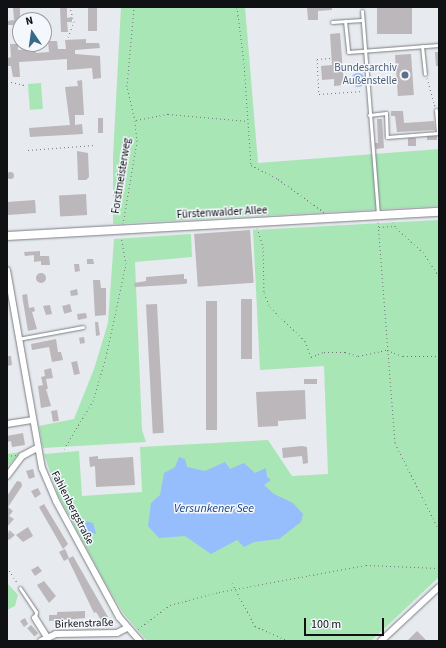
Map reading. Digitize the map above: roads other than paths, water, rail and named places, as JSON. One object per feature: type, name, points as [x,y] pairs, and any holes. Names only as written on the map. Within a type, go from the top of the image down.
[{"type":"main road","name":"Fürstenwalder Allee","points":[[7,236],[439,212]]},
{"type":"street","name":"Fahlenbergstraße","points":[[7,270],[9,292],[37,448],[48,486],[119,617],[140,641]]},
{"type":"street","points":[[7,424],[32,420]]},
{"type":"street","points":[[7,476],[22,456],[37,448]]},
{"type":"street","points":[[381,641],[439,587]]},
{"type":"street","points":[[35,618],[47,637]]},
{"type":"street","name":"Birkenstraße","points":[[41,641],[56,634],[117,633],[129,630]]},
{"type":"lane","points":[[362,10],[378,215]]},
{"type":"lane","points":[[332,22],[362,20]]},
{"type":"lane","points":[[345,21],[348,52],[439,45]]},
{"type":"lane","points":[[422,46],[425,74]]},
{"type":"lane","points":[[370,115],[386,114],[387,137],[438,133],[436,110]]},
{"type":"lane","points":[[18,339],[83,327]]},
{"type":"lane","points":[[20,588],[36,612],[35,618]]},
{"type":"water","points":[[358,73],[363,75],[365,80],[363,85],[358,87],[353,85],[351,80],[353,75]]},
{"type":"water","name":"Versunkener See","points":[[179,457],[185,459],[187,467],[205,471],[225,462],[230,469],[244,463],[255,473],[266,468],[267,477],[271,480],[264,485],[274,494],[293,503],[303,514],[301,522],[279,539],[254,542],[244,547],[237,540],[211,554],[185,536],[159,538],[148,526],[151,503],[160,495],[164,473],[175,467]]},
{"type":"water","points":[[85,521],[93,523],[96,534],[85,531],[80,522]]},
{"type":"place","name":"Bundesarchiv Außenstelle","points":[[405,75]]}]
